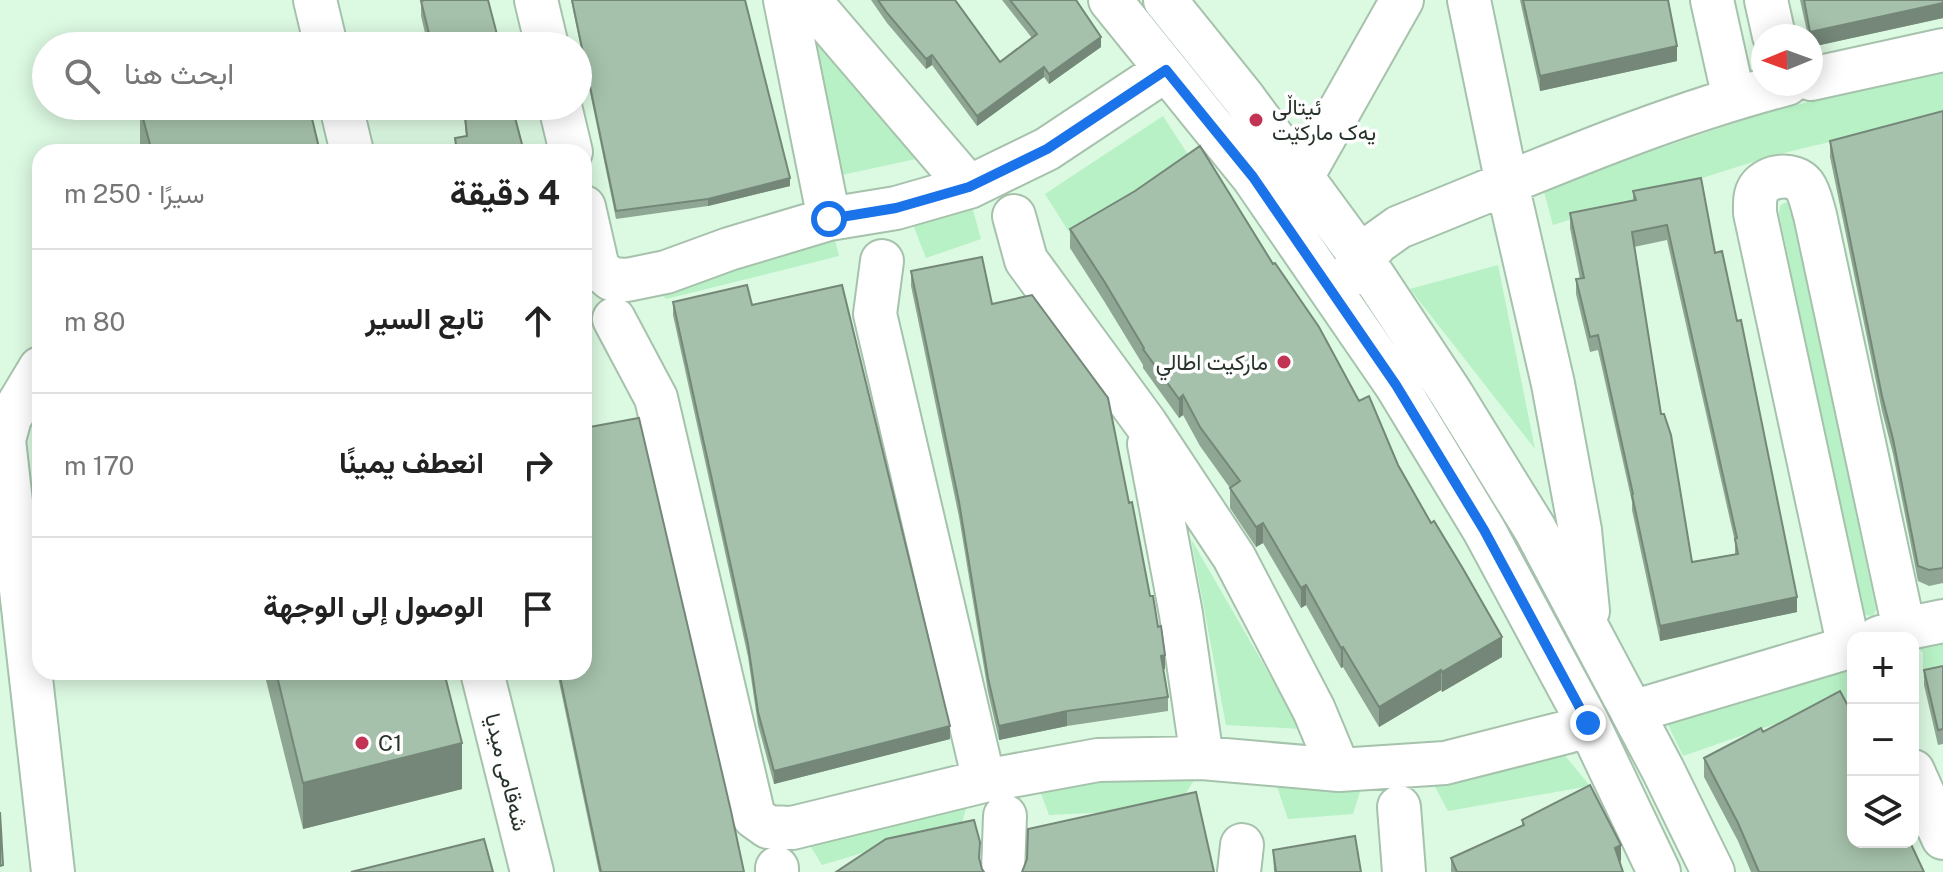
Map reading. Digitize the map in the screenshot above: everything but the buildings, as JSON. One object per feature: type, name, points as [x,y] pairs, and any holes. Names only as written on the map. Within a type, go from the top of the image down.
[{"type":"street","points":[[315,0],[323,32]]},
{"type":"street","points":[[536,0],[544,32]]},
{"type":"street","points":[[785,0],[829,219]]},
{"type":"street","points":[[809,0],[969,187]]},
{"type":"street","points":[[1110,0],[1253,177],[1396,385],[1484,530],[1588,723],[1659,872]]},
{"type":"street","points":[[1165,0],[1243,97],[1363,260],[1451,393],[1535,529],[1663,770],[1713,872]]},
{"type":"street","points":[[1302,177],[1402,0]]},
{"type":"street","points":[[1469,0],[1553,384],[1580,530],[1590,636]]},
{"type":"street","points":[[1712,0],[1734,99]]},
{"type":"street","points":[[1766,0],[1771,24]]},
{"type":"street","points":[[1823,76],[1943,50]]},
{"type":"street","points":[[592,242],[598,268],[611,279],[627,280],[666,272],[829,219],[896,208],[969,187],[1047,149],[1166,70]]},
{"type":"street","points":[[1332,293],[1378,242],[1399,227],[1623,137],[1751,94]]},
{"type":"street","points":[[344,120],[350,144]]},
{"type":"street","points":[[563,120],[569,144]]},
{"type":"street","points":[[1787,176],[1804,185],[1815,215],[1885,636],[1755,213],[1758,189],[1773,178],[1787,176]]},
{"type":"street","points":[[1014,216],[1026,260],[1146,424],[1234,557],[1314,710],[1339,770]]},
{"type":"street","points":[[882,261],[875,314],[984,781]]},
{"type":"street","points":[[614,319],[656,398],[754,817],[768,827],[792,828],[984,781],[1098,760],[1202,758],[1339,770],[1445,763],[1567,732],[1588,723]]},
{"type":"street","points":[[32,381],[10,418],[4,440],[53,872]]},
{"type":"street","points":[[1146,424],[1181,614],[1202,758]]},
{"type":"street","points":[[1632,712],[1847,647]]},
{"type":"street","name":"شەقامی میدیا","points":[[484,680],[532,872]]},
{"type":"street","points":[[1915,776],[1943,838]]},
{"type":"street","points":[[1399,807],[1404,872]]},
{"type":"street","points":[[1003,872],[1005,816]]},
{"type":"green space","points":[[808,31],[916,159],[837,176]]},
{"type":"green space","points":[[1943,70],[1943,115],[1775,155],[1553,225],[1543,188],[1764,113]]},
{"type":"green space","points":[[1163,116],[1191,159],[1072,237],[1045,194]]},
{"type":"green space","points":[[969,196],[981,239],[926,258],[910,217]]},
{"type":"green space","points":[[1786,202],[1792,207],[1875,604],[1873,616],[1861,611],[1779,214],[1780,206]]},
{"type":"green space","points":[[831,224],[839,256],[666,299],[648,280]]},
{"type":"green space","points":[[1498,265],[1535,449],[1410,289]]},
{"type":"green space","points":[[1191,539],[1301,729],[1226,725]]},
{"type":"green space","points":[[1943,626],[1943,673],[1923,678],[1923,653],[1919,649],[1919,639]]},
{"type":"green space","points":[[1847,653],[1847,699],[1683,756],[1662,712]]},
{"type":"green space","points":[[1557,746],[1590,786],[1448,811],[1426,770]]},
{"type":"green space","points":[[1201,769],[1176,809],[1049,815],[1033,772]]},
{"type":"green space","points":[[1273,775],[1365,776],[1353,814],[1288,819]]},
{"type":"green space","points":[[975,777],[962,823],[822,865],[801,831]]},
{"type":"place","name":"ئیتاڵی یەک مارکێت","points":[[1256,120]]},
{"type":"place","name":"ماركيت اطالي","points":[[1284,362]]},
{"type":"place","name":"C1","points":[[362,743]]},
{"type":"route","points":[[829,219],[896,208],[969,187],[1047,149],[1166,70],[1253,177],[1396,385],[1484,530],[1588,723]]}]
